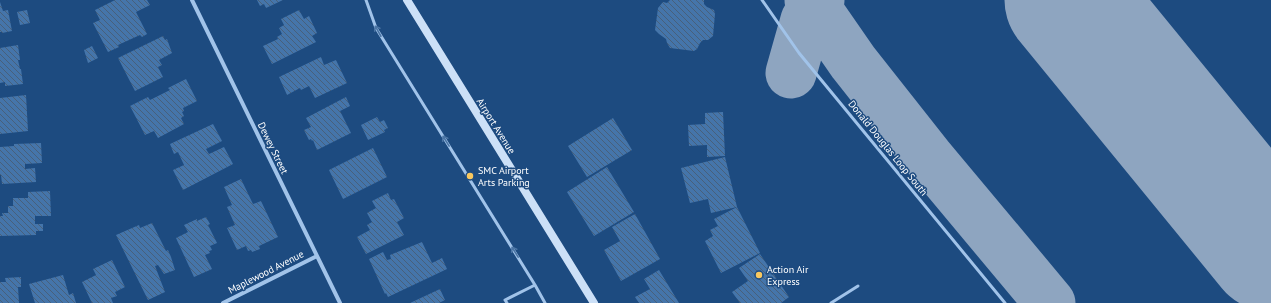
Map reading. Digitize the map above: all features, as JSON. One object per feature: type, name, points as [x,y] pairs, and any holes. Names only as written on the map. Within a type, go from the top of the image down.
[{"type":"street","name":"Dewey Street","points":[[192,0],[340,303]]},
{"type":"street","name":"Airport Avenue","points":[[407,0],[594,303]]},
{"type":"street","name":"Maplewood Avenue","points":[[224,303],[317,256]]},
{"type":"lane","points":[[366,0],[376,28],[545,303]]},
{"type":"lane","name":"Donald Douglas Loop South","points":[[762,0],[800,53],[1005,303]]},
{"type":"lane","points":[[507,303],[505,300],[535,285]]},
{"type":"lane","points":[[831,303],[858,286]]},
{"type":"building","points":[[115,0],[147,0],[150,5],[136,12],[147,34],[142,37],[140,35],[118,45],[119,47],[108,52],[93,23],[100,20],[95,10]]},
{"type":"building","points":[[257,0],[283,0],[266,8],[264,4],[260,6]]},
{"type":"building","points":[[670,0],[704,0],[704,4],[707,7],[714,10],[713,36],[708,40],[703,40],[694,51],[670,48],[666,39],[655,30],[658,8],[663,2],[667,3]]},
{"type":"building","points":[[0,2],[3,11],[8,10],[12,31],[0,32]]},
{"type":"building","points":[[27,10],[30,23],[20,25],[17,12]]},
{"type":"building","points":[[299,10],[304,19],[309,16],[317,33],[312,36],[316,42],[272,64],[263,46],[278,39],[277,37],[282,34],[279,28],[284,25],[281,19]]},
{"type":"building","points":[[163,36],[165,40],[167,39],[172,53],[159,60],[162,65],[158,67],[163,77],[135,91],[118,58]]},
{"type":"building","points":[[18,45],[20,60],[18,60],[23,84],[5,86],[5,82],[0,83],[0,48]]},
{"type":"building","points":[[92,46],[98,58],[88,63],[84,50]]},
{"type":"building","points":[[321,57],[324,65],[336,60],[347,83],[315,98],[309,86],[301,90],[300,88],[287,95],[279,77]]},
{"type":"building","points":[[186,79],[197,101],[183,108],[184,111],[182,112],[184,116],[181,118],[184,124],[158,138],[154,131],[145,135],[130,106],[148,97],[150,100],[170,90],[168,88]]},
{"type":"building","points":[[26,95],[28,131],[0,134],[0,98]]},
{"type":"building","points":[[346,97],[350,106],[340,111],[351,133],[317,150],[313,140],[309,140],[304,130],[311,127],[306,118]]},
{"type":"building","points":[[723,112],[725,156],[707,157],[707,145],[689,146],[688,125],[705,124],[705,113]]},
{"type":"building","points":[[377,117],[380,122],[384,120],[388,128],[384,130],[385,132],[368,140],[361,125]]},
{"type":"building","points":[[613,118],[632,150],[587,177],[568,146]]},
{"type":"building","points":[[213,124],[222,141],[206,149],[209,154],[224,147],[233,164],[183,190],[173,170],[184,165],[178,152],[174,154],[170,144]]},
{"type":"building","points":[[41,143],[42,163],[25,164],[25,169],[35,168],[36,182],[2,184],[0,175],[0,147],[14,146],[14,144]]},
{"type":"building","points":[[373,148],[387,177],[343,199],[329,170]]},
{"type":"building","points":[[725,157],[737,207],[711,213],[708,199],[690,203],[681,168]]},
{"type":"building","points":[[607,167],[634,212],[594,236],[567,192]]},
{"type":"building","points":[[241,179],[253,204],[261,201],[278,237],[259,246],[260,249],[252,252],[251,250],[248,251],[246,246],[237,250],[227,228],[235,225],[227,207],[232,205],[224,187]]},
{"type":"building","points":[[50,191],[51,216],[35,216],[35,224],[43,224],[43,231],[36,231],[36,235],[0,236],[0,216],[3,216],[2,213],[8,213],[8,206],[13,206],[13,198],[28,198],[28,192]]},
{"type":"building","points":[[388,193],[391,200],[394,199],[404,218],[397,222],[404,235],[366,254],[357,237],[370,230],[367,225],[372,222],[367,213],[376,208],[372,201]]},
{"type":"building","points":[[737,207],[760,253],[721,273],[705,241],[713,236],[710,230],[718,226],[714,219]]},
{"type":"building","points":[[635,214],[660,259],[621,281],[604,250],[620,241],[612,227]]},
{"type":"building","points":[[206,217],[210,224],[208,225],[217,243],[210,246],[212,250],[209,251],[210,253],[205,255],[212,269],[194,277],[176,238],[188,232],[184,225]]},
{"type":"building","points":[[152,223],[166,251],[168,250],[175,270],[164,274],[158,265],[155,266],[165,292],[148,300],[116,235],[139,225],[140,228]]},
{"type":"building","points":[[422,242],[432,263],[442,258],[447,269],[388,297],[386,293],[385,294],[369,259],[383,252],[387,260],[391,259],[390,255]]},
{"type":"building","name":"Action Air Express","points":[[760,254],[789,297],[781,303],[740,303],[732,292],[748,281],[739,268]]},
{"type":"building","points":[[112,260],[125,287],[115,292],[117,296],[111,298],[113,303],[92,303],[82,282],[96,275],[93,269]]},
{"type":"building","points":[[659,270],[679,303],[639,303],[635,297],[650,289],[644,279]]},
{"type":"building","points":[[63,275],[69,295],[73,293],[76,303],[35,303],[29,284]]},
{"type":"building","points":[[21,277],[21,287],[18,287],[19,303],[0,303],[0,282],[6,282],[5,278]]},
{"type":"building","points":[[440,289],[445,300],[439,303],[410,303]]},
{"type":"taxiway","points":[[810,0],[853,62],[928,157],[1050,303]]},
{"type":"taxiway","points":[[791,73],[806,20],[819,0]]},
{"type":"runway","points":[[1068,0],[1271,248]]},
{"type":"place","name":"SMC Airport Arts Parking","points":[[470,176]]},
{"type":"place","name":"Action Air Express","points":[[759,275]]}]
